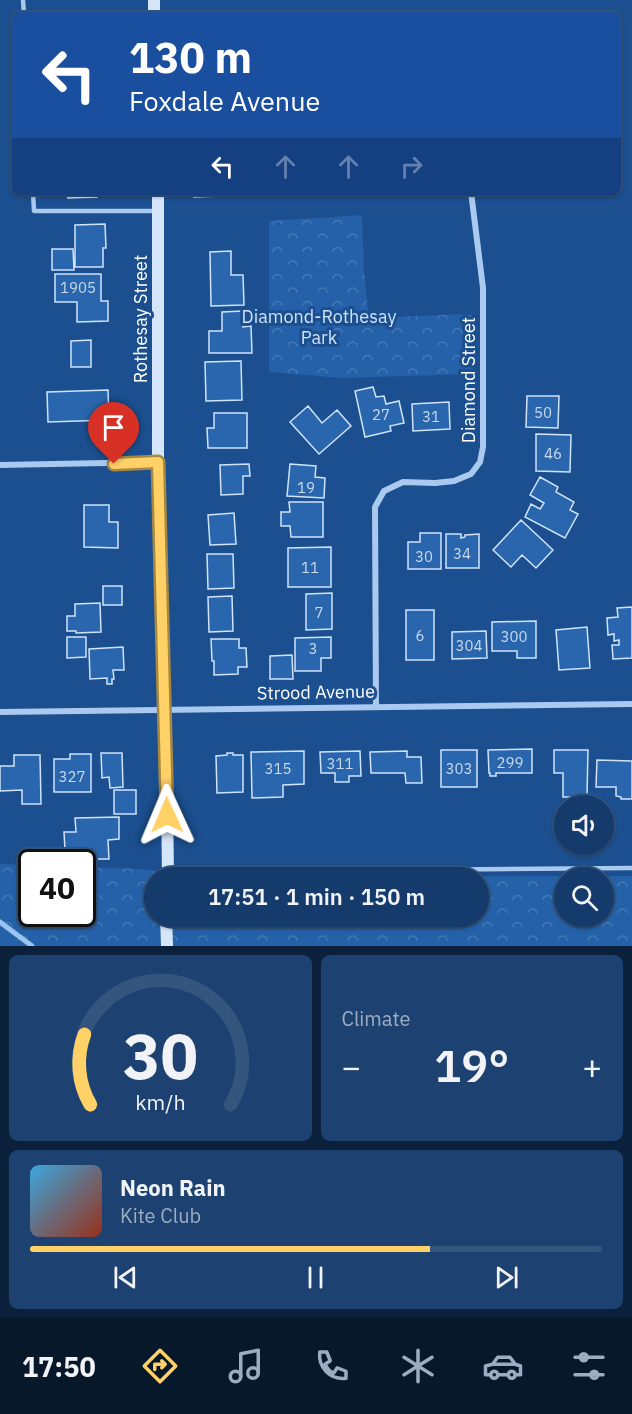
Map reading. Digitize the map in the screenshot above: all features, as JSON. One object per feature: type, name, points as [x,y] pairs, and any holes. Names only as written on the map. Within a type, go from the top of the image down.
[{"type":"street","name":"Rothesay Street","points":[[158,195],[158,462],[168,867]]},
{"type":"street","name":"Diamond Street","points":[[376,706],[375,507],[384,491],[403,482],[454,481],[471,474],[480,462],[483,447],[483,288],[471,195]]},
{"type":"street","points":[[0,465],[158,462]]},
{"type":"street","name":"Strood Avenue","points":[[0,711],[632,704]]},
{"type":"street","points":[[166,927],[167,946]]},
{"type":"lane","points":[[33,195],[34,211],[158,211]]},
{"type":"lane","points":[[489,870],[632,868]]},
{"type":"green space","name":"Diamond-Rothesay Park","points":[[362,215],[364,271],[369,318],[467,314],[473,316],[473,374],[342,378],[269,372],[269,221]]},
{"type":"green space","points":[[0,864],[18,865],[18,927],[96,927],[96,867],[144,869],[144,927],[489,927],[489,876],[554,876],[554,927],[614,927],[614,876],[632,876],[632,946],[0,946]]},
{"type":"building","points":[[68,195],[97,195],[97,197],[68,198]]},
{"type":"building","points":[[194,195],[218,195],[218,196],[194,197]]},
{"type":"building","points":[[105,224],[106,248],[103,248],[103,267],[75,267],[75,225]]},
{"type":"building","points":[[52,249],[73,249],[74,270],[52,270]]},
{"type":"building","points":[[231,251],[231,275],[243,275],[244,305],[211,306],[210,252]]},
{"type":"building","points":[[55,274],[101,274],[101,301],[108,301],[108,321],[77,322],[77,302],[55,302]]},
{"type":"building","points":[[243,311],[243,327],[251,326],[252,353],[209,353],[209,331],[222,331],[222,312]]},
{"type":"building","points":[[91,340],[91,367],[71,367],[71,341]]},
{"type":"building","points":[[241,361],[242,400],[206,401],[205,362]]},
{"type":"building","points":[[373,387],[376,397],[384,396],[386,404],[399,401],[404,423],[390,426],[391,431],[365,437],[355,391]]},
{"type":"building","points":[[108,390],[109,420],[48,422],[47,392]]},
{"type":"building","points":[[527,396],[559,396],[558,428],[526,427]]},
{"type":"building","points":[[449,402],[450,429],[413,431],[412,404]]},
{"type":"building","points":[[308,406],[322,423],[337,410],[351,426],[319,454],[290,422]]},
{"type":"building","points":[[214,413],[247,413],[247,448],[208,448],[207,428],[214,428]]},
{"type":"building","points":[[536,434],[571,435],[570,472],[536,471]]},
{"type":"building","points":[[249,464],[250,476],[243,476],[243,494],[221,495],[220,465]]},
{"type":"building","points":[[290,464],[316,466],[315,477],[325,478],[324,498],[287,496]]},
{"type":"building","points":[[540,477],[558,487],[556,492],[574,502],[570,510],[578,514],[565,538],[525,517],[531,504],[540,509],[544,503],[530,495]]},
{"type":"building","points":[[289,502],[323,502],[323,537],[291,537],[290,526],[281,526],[281,512],[290,512]]},
{"type":"building","points":[[84,505],[109,505],[109,522],[118,522],[118,548],[84,547]]},
{"type":"building","points":[[234,513],[236,544],[210,545],[208,515]]},
{"type":"building","points":[[521,520],[553,550],[536,568],[522,555],[511,567],[493,550]]},
{"type":"building","points":[[420,533],[441,533],[441,569],[408,569],[408,542],[420,542]]},
{"type":"building","points":[[446,534],[461,534],[461,538],[465,535],[479,534],[479,568],[446,568]]},
{"type":"building","points":[[331,547],[331,587],[288,587],[288,548]]},
{"type":"building","points":[[207,554],[233,554],[234,588],[208,589]]},
{"type":"building","points":[[103,586],[122,586],[122,605],[103,605]]},
{"type":"building","points":[[332,593],[332,629],[306,630],[306,594]]},
{"type":"building","points":[[232,596],[233,631],[209,632],[208,597]]},
{"type":"building","points":[[100,603],[101,632],[67,631],[67,616],[75,616],[75,604]]},
{"type":"building","points":[[632,607],[632,658],[613,659],[612,645],[619,645],[619,640],[614,641],[614,634],[608,635],[607,618],[618,617],[617,608]]},
{"type":"building","points":[[406,610],[434,610],[434,660],[406,660]]},
{"type":"building","points":[[536,621],[536,658],[517,658],[517,651],[492,651],[492,622]]},
{"type":"building","points":[[587,627],[590,668],[559,670],[556,630]]},
{"type":"building","points":[[486,631],[487,658],[452,659],[452,632]]},
{"type":"building","points":[[67,637],[86,637],[86,657],[67,658]]},
{"type":"building","points":[[331,637],[331,658],[321,658],[321,671],[295,671],[295,638]]},
{"type":"building","points":[[211,639],[239,639],[239,648],[246,648],[247,667],[238,667],[238,674],[214,675]]},
{"type":"building","points":[[123,647],[124,670],[113,670],[112,684],[107,684],[107,678],[90,679],[89,649]]},
{"type":"building","points":[[292,655],[293,679],[270,679],[270,656]]},
{"type":"building","points":[[532,749],[532,773],[496,773],[496,776],[490,776],[488,750]]},
{"type":"building","points":[[441,750],[477,750],[477,787],[441,787]]},
{"type":"building","points":[[554,750],[588,750],[587,795],[563,795],[563,773],[554,773]]},
{"type":"building","points":[[304,751],[304,784],[283,785],[283,797],[252,798],[251,752]]},
{"type":"building","points":[[360,751],[361,776],[349,776],[349,782],[335,782],[335,773],[321,773],[320,752]]},
{"type":"building","points":[[407,751],[407,757],[421,757],[422,783],[406,783],[405,773],[371,773],[370,752]]},
{"type":"building","points":[[101,753],[122,753],[123,787],[110,788],[109,777],[102,778]]},
{"type":"building","points":[[227,753],[243,755],[243,792],[217,793],[216,756],[227,755]]},
{"type":"building","points":[[70,754],[91,754],[91,792],[54,792],[54,759],[70,759]]},
{"type":"building","points":[[14,755],[40,755],[41,804],[22,804],[22,790],[0,791],[0,766],[14,766]]},
{"type":"building","points":[[597,760],[632,761],[632,799],[621,799],[616,796],[616,787],[596,787]]},
{"type":"building","points":[[114,790],[136,790],[136,814],[114,814]]},
{"type":"building","points":[[119,817],[119,839],[108,840],[109,859],[96,859],[96,849],[65,849],[64,832],[76,832],[75,818]]},
{"type":"waterway","points":[[0,922],[32,946]]},
{"type":"route","points":[[114,464],[158,462],[167,815]]}]
